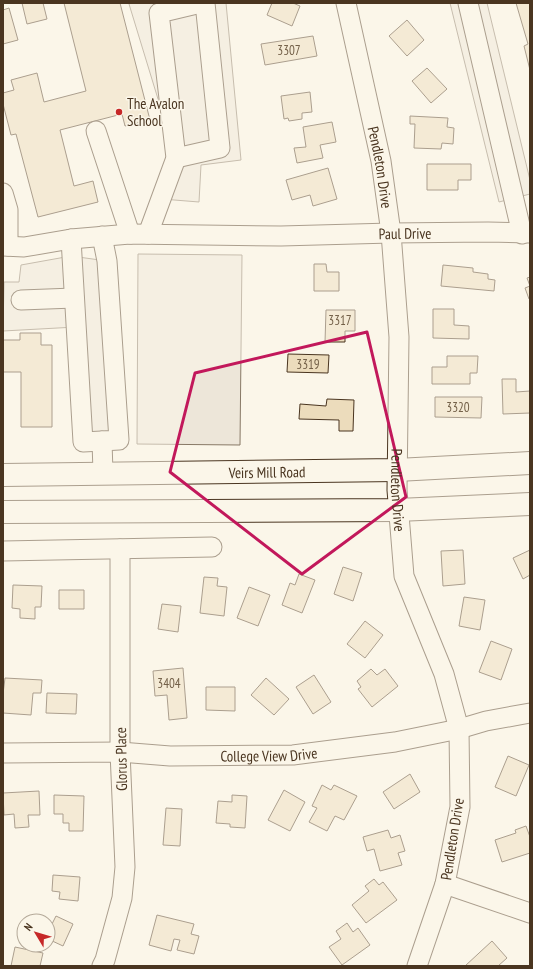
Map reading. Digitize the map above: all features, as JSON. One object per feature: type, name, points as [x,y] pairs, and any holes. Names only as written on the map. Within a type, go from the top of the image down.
[{"type":"main road","name":"Veirs Mill Road","points":[[3,475],[397,470],[530,463]]},
{"type":"main road","points":[[3,512],[398,510],[530,504]]},
{"type":"street","points":[[139,234],[176,158],[159,13],[201,3]]},
{"type":"street","points":[[176,158],[220,148],[205,3]]},
{"type":"street","name":"Pendleton Drive","points":[[346,3],[381,161],[391,233],[399,337],[397,470],[398,510],[404,576],[444,674],[459,729],[460,807],[445,884],[417,966]]},
{"type":"street","points":[[468,3],[526,234]]},
{"type":"street","points":[[96,131],[139,234]]},
{"type":"street","points":[[3,193],[8,210],[6,246]]},
{"type":"street","name":"Paul Drive","points":[[6,246],[24,247],[71,239],[139,234],[281,236],[488,232],[526,234]]},
{"type":"street","points":[[71,239],[83,442],[119,440],[107,261],[102,236]]},
{"type":"street","points":[[21,300],[74,298]]},
{"type":"street","points":[[102,441],[103,473]]},
{"type":"street","points":[[3,551],[212,547]]},
{"type":"street","name":"Glorus Place","points":[[102,966],[122,898],[125,867],[120,752],[120,549]]},
{"type":"street","name":"College View Drive","points":[[3,753],[120,752],[170,756],[293,755],[395,742],[459,729],[486,721],[530,714]]},
{"type":"street","points":[[445,884],[530,913]]},
{"type":"highlighted area","points":[[367,332],[406,497],[302,574],[170,472],[195,373]]},
{"type":"shaded area","points":[[226,3],[241,160],[201,165],[199,202],[162,199],[176,158],[129,4]]},
{"type":"shaded area","points":[[450,3],[487,3],[530,180],[530,194],[499,202]]},
{"type":"shaded area","points":[[138,254],[242,255],[240,445],[137,444]]},
{"type":"shaded area","points":[[71,256],[107,261],[119,440],[83,442],[76,327],[3,331],[4,282],[19,282],[21,265]]},
{"type":"building","points":[[22,3],[43,3],[47,19],[27,24]]},
{"type":"building","points":[[64,3],[120,3],[150,120],[125,126],[122,114],[60,130],[74,186],[93,181],[98,202],[38,217],[16,134],[11,135],[3,104],[3,93],[14,90],[11,80],[37,73],[44,102],[86,91]]},
{"type":"building","points":[[272,3],[293,3],[300,6],[292,26],[267,15]]},
{"type":"building","points":[[516,3],[530,3],[530,70],[524,46],[528,44]]},
{"type":"building","points":[[9,8],[18,40],[3,44],[3,10]]},
{"type":"building","points":[[407,20],[424,40],[407,56],[389,36]]},
{"type":"building","points":[[313,36],[317,56],[265,65],[261,44]]},
{"type":"building","points":[[427,68],[447,89],[431,103],[412,81]]},
{"type":"building","points":[[310,92],[312,112],[302,113],[302,119],[289,121],[288,118],[284,119],[281,96]]},
{"type":"building","points":[[410,116],[448,118],[447,127],[454,128],[453,144],[442,143],[441,149],[414,148],[415,124],[410,124]]},
{"type":"building","points":[[332,122],[336,142],[320,145],[323,158],[297,163],[294,148],[306,147],[303,127]]},
{"type":"building","points":[[427,164],[471,164],[471,180],[458,180],[458,190],[427,190]]},
{"type":"building","points":[[328,168],[337,199],[313,206],[310,195],[292,200],[286,180]]},
{"type":"building","points":[[314,264],[326,264],[327,272],[339,272],[339,291],[314,291]]},
{"type":"building","points":[[443,265],[473,268],[473,272],[488,274],[488,279],[495,280],[494,291],[441,286]]},
{"type":"building","points":[[530,277],[530,286],[527,278]]},
{"type":"building","points":[[530,286],[530,298],[529,299],[525,288]]},
{"type":"building","points":[[433,309],[454,309],[454,325],[469,326],[469,339],[433,338]]},
{"type":"building","points":[[326,310],[355,310],[355,331],[345,331],[345,342],[325,342]]},
{"type":"building","points":[[20,333],[41,333],[41,345],[52,345],[52,427],[21,427],[21,372],[3,372],[3,340],[20,340]]},
{"type":"building","points":[[288,354],[329,355],[328,373],[287,372]]},
{"type":"building","points":[[447,356],[478,356],[477,373],[470,373],[470,384],[432,384],[432,367],[447,367]]},
{"type":"building","points":[[502,379],[516,379],[516,392],[530,391],[530,413],[503,414]]},
{"type":"building","points":[[435,397],[482,397],[481,418],[435,417]]},
{"type":"building","points":[[327,399],[354,400],[353,431],[339,431],[339,420],[299,419],[300,404],[326,406]]},
{"type":"building","points":[[463,550],[465,584],[443,586],[441,551]]},
{"type":"building","points":[[530,550],[530,575],[523,579],[513,558]]},
{"type":"building","points":[[343,567],[362,573],[353,601],[334,594]]},
{"type":"building","points":[[299,574],[315,580],[302,613],[282,605],[290,583],[295,585]]},
{"type":"building","points":[[204,577],[218,578],[217,586],[227,587],[224,616],[200,613]]},
{"type":"building","points":[[13,585],[42,586],[41,607],[35,607],[35,619],[20,618],[20,609],[12,608]]},
{"type":"building","points":[[249,587],[270,595],[258,626],[237,618]]},
{"type":"building","points":[[59,590],[84,590],[84,609],[59,609]]},
{"type":"building","points":[[464,597],[485,600],[480,630],[459,626]]},
{"type":"building","points":[[162,604],[181,606],[178,632],[158,629]]},
{"type":"building","points":[[365,621],[383,635],[365,658],[347,644]]},
{"type":"building","points":[[491,641],[512,649],[501,680],[479,672]]},
{"type":"building","points":[[183,668],[187,718],[169,720],[167,695],[155,696],[153,671]]},
{"type":"building","points":[[371,669],[377,675],[385,669],[398,686],[372,707],[358,689],[361,687],[357,681]]},
{"type":"building","points":[[314,675],[331,702],[313,714],[296,687]]},
{"type":"building","points":[[5,678],[42,680],[41,693],[33,693],[31,715],[3,713]]},
{"type":"building","points":[[266,678],[289,699],[274,715],[251,695]]},
{"type":"building","points":[[206,687],[235,687],[235,711],[206,710]]},
{"type":"building","points":[[47,693],[77,694],[76,714],[46,713]]},
{"type":"building","points":[[508,756],[529,765],[516,796],[495,787]]},
{"type":"building","points":[[410,774],[420,792],[394,809],[383,792]]},
{"type":"building","points":[[322,785],[331,790],[334,785],[357,796],[344,820],[335,816],[327,831],[309,822],[317,808],[312,806]]},
{"type":"building","points":[[284,790],[305,802],[290,831],[268,820]]},
{"type":"building","points":[[39,791],[40,815],[28,815],[29,827],[15,828],[14,814],[4,815],[3,793]]},
{"type":"building","points":[[54,795],[84,796],[83,831],[69,831],[69,823],[63,823],[63,814],[54,814]]},
{"type":"building","points":[[232,795],[247,796],[245,828],[230,827],[230,824],[216,823],[218,801],[232,802]]},
{"type":"building","points":[[166,808],[182,809],[180,846],[163,845]]},
{"type":"building","points":[[526,826],[530,837],[530,853],[502,862],[495,840],[516,833],[515,830]]},
{"type":"building","points":[[388,830],[391,838],[400,835],[405,851],[398,853],[402,865],[380,871],[374,849],[367,851],[363,837]]},
{"type":"building","points":[[53,875],[80,877],[78,901],[59,899],[60,892],[52,891]]},
{"type":"building","points":[[374,879],[379,885],[383,882],[397,900],[366,923],[352,905],[369,891],[365,886]]},
{"type":"building","points":[[157,915],[194,924],[191,934],[199,936],[194,954],[177,950],[180,940],[174,939],[171,951],[149,945]]},
{"type":"building","points":[[56,916],[73,924],[63,946],[56,943]]},
{"type":"building","points":[[347,923],[353,932],[358,928],[370,945],[342,965],[329,947],[341,939],[336,931]]},
{"type":"building","points":[[492,941],[507,958],[498,966],[465,966]]},
{"type":"building","points":[[15,947],[16,953],[43,953],[40,966],[11,966]]},
{"type":"place","name":"The Avalon School","points":[[119,112]]}]
